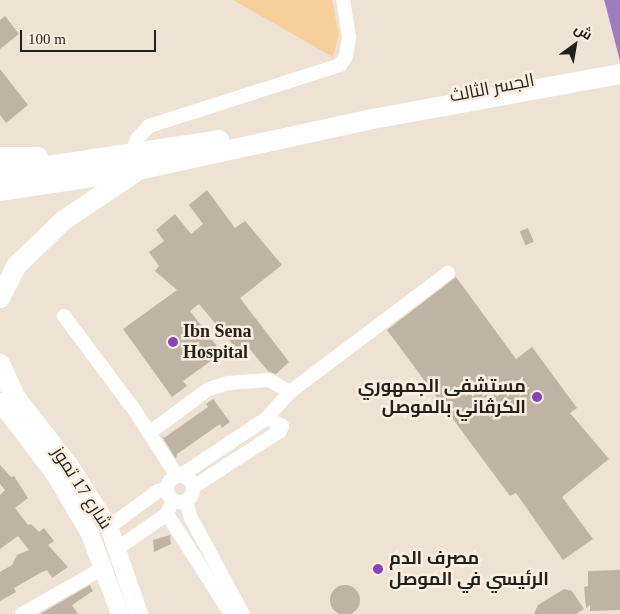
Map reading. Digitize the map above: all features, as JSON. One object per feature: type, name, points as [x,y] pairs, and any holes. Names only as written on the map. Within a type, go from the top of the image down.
[{"type":"highway","name":"الجسر الثالث","points":[[366,116],[620,65]]},
{"type":"highway","name":"الجسر الثالث","points":[[366,116],[620,74]]},
{"type":"highway","points":[[0,190],[366,116]]},
{"type":"highway","points":[[0,156],[88,158],[135,162]]},
{"type":"highway","points":[[0,173],[88,158]]},
{"type":"highway","points":[[0,298],[16,266],[64,220],[135,162]]},
{"type":"highway","points":[[0,364],[6,397]]},
{"type":"main road","name":"شارع 17 تموز","points":[[0,376],[6,397],[109,527],[118,548],[139,614]]},
{"type":"main road","name":"شارع 17 تموز","points":[[63,471],[90,534],[120,614]]},
{"type":"street","points":[[135,162],[137,139],[149,126],[340,65],[346,56],[349,37],[343,0]]},
{"type":"street","points":[[243,614],[215,576],[173,502],[180,475],[267,418],[290,392],[448,273]]},
{"type":"street","points":[[64,316],[180,475],[193,487]]},
{"type":"street","points":[[149,432],[209,389],[228,383],[269,380],[290,392]]},
{"type":"street","points":[[118,548],[193,487],[280,432],[282,426],[267,418]]},
{"type":"street","points":[[109,527],[158,491],[191,518],[231,614]]},
{"type":"street","points":[[22,614],[103,568]]},
{"type":"shaded area","points":[[233,0],[332,0],[339,35],[333,57]]},
{"type":"shaded area","points":[[604,0],[620,0],[620,61],[605,3]]},
{"type":"building","points":[[5,16],[19,34],[0,49],[0,20]]},
{"type":"building","points":[[0,69],[28,105],[6,123],[0,115]]},
{"type":"building","points":[[207,190],[235,228],[245,221],[282,265],[240,298],[289,362],[276,374],[268,371],[248,347],[240,353],[199,304],[190,311],[222,353],[183,381],[187,386],[172,397],[123,329],[177,290],[155,271],[159,266],[149,252],[164,241],[156,230],[175,214],[191,234],[203,224],[189,205]]},
{"type":"building","points":[[528,228],[534,242],[526,245],[520,232]]},
{"type":"building","points":[[456,277],[516,359],[532,347],[577,408],[570,413],[609,459],[562,497],[593,539],[563,560],[516,493],[510,496],[387,330]]},
{"type":"building","points":[[213,399],[230,422],[222,428],[220,424],[177,454],[176,459],[161,435],[164,438],[208,407],[206,404]]},
{"type":"building","points":[[0,465],[11,477],[14,476],[28,498],[15,508],[28,525],[31,524],[39,532],[44,528],[54,541],[48,545],[68,567],[52,578],[47,570],[42,572],[14,588],[16,592],[0,601],[0,572],[12,565],[17,555],[29,550],[18,536],[0,549],[0,495],[5,490],[0,484]]},
{"type":"building","points":[[170,535],[171,544],[154,552],[153,540]]},
{"type":"building","points":[[620,570],[620,610],[590,611],[590,605],[586,608],[584,587],[588,586],[588,571]]},
{"type":"building","points":[[90,585],[93,591],[72,605],[78,614],[40,614]]},
{"type":"building","points":[[345,585],[356,589],[360,600],[356,611],[345,615],[334,611],[330,600],[334,589]]},
{"type":"building","points":[[564,589],[572,591],[584,609],[576,614],[534,614],[538,605]]},
{"type":"place","name":"Ibn Sena Hospital","points":[[173,342]]},
{"type":"place","name":"مستشفى الجمهوري الكرڤاني بالموصل","points":[[537,397]]},
{"type":"place","name":"مصرف الدم الرئيسي في الموصل","points":[[378,569]]}]
